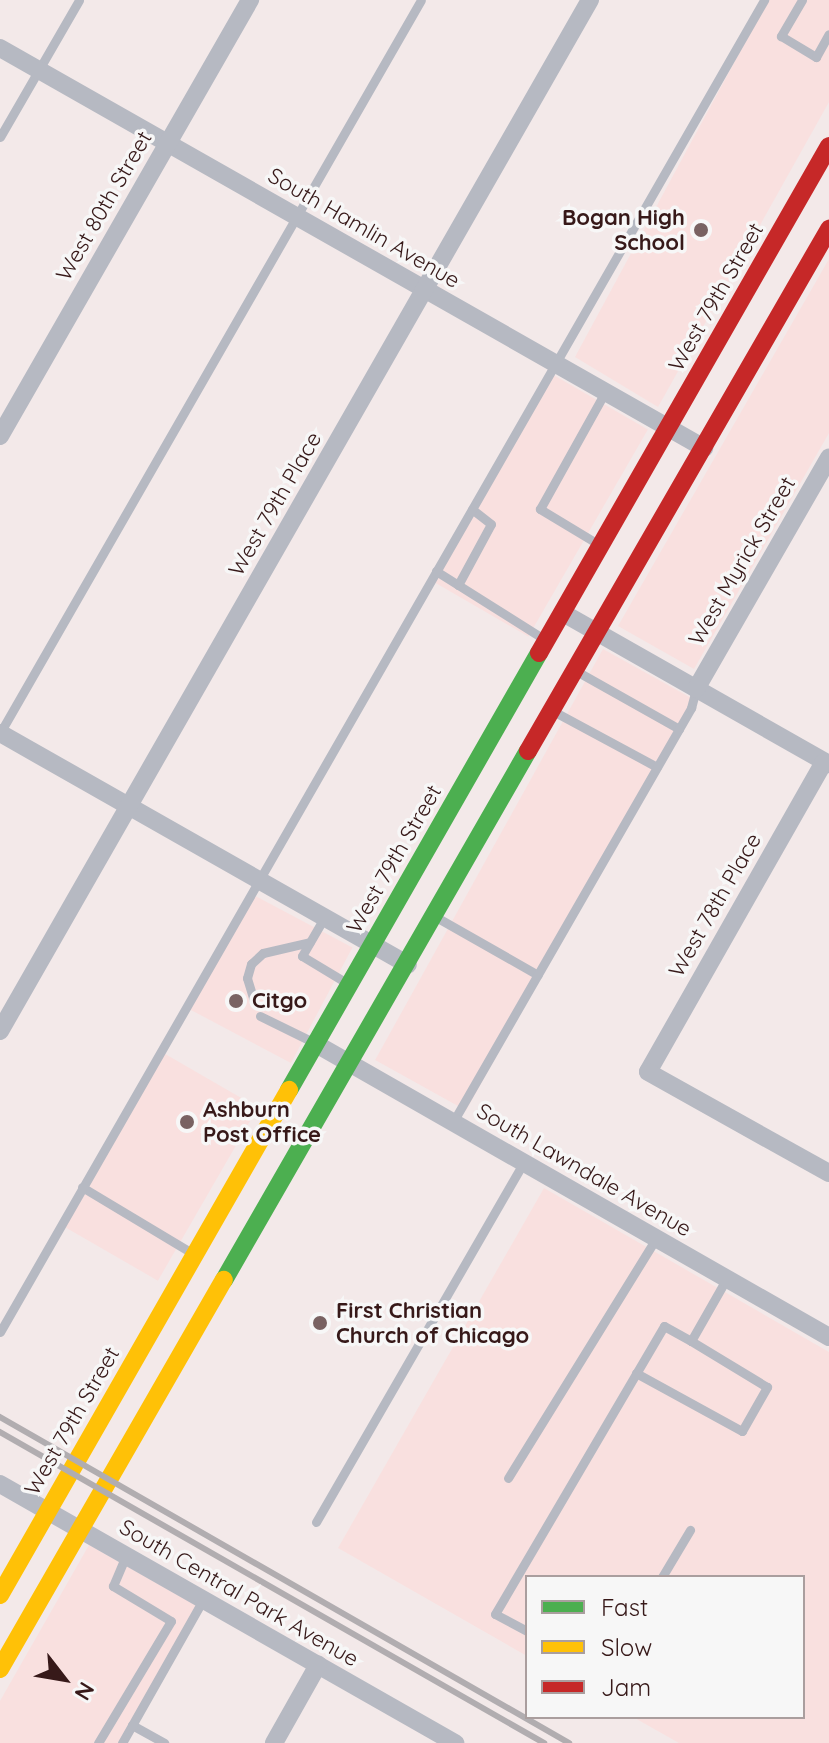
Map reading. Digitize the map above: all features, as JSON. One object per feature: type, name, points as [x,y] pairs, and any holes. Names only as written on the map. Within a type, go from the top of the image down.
[{"type":"main road","name":"West 79th Street","points":[[0,1595],[669,428],[821,180],[829,146]]},
{"type":"main road","points":[[0,1669],[436,917],[829,229]]},
{"type":"street","name":"West 80th Street","points":[[0,436],[250,0]]},
{"type":"street","name":"West 79th Place","points":[[0,1031],[590,0]]},
{"type":"street","name":"South Hamlin Avenue","points":[[0,48],[704,448]]},
{"type":"street","name":"West Myrick Street","points":[[696,689],[829,458]]},
{"type":"street","points":[[563,613],[827,763]]},
{"type":"street","points":[[0,733],[408,965]]},
{"type":"street","name":"West 78th Place","points":[[827,763],[648,1072],[829,1173]]},
{"type":"street","name":"South Lawndale Avenue","points":[[316,1044],[829,1337]]},
{"type":"street","name":"South Central Park Avenue","points":[[0,1484],[449,1742]]},
{"type":"street","points":[[274,1743],[318,1665]]},
{"type":"lane","points":[[0,137],[79,0]]},
{"type":"lane","points":[[0,733],[421,0]]},
{"type":"lane","points":[[0,1332],[764,0]]},
{"type":"lane","points":[[802,0],[781,36],[816,57],[829,34]]},
{"type":"lane","points":[[601,547],[540,509],[605,392]]},
{"type":"lane","points":[[458,585],[491,524],[472,509]]},
{"type":"lane","points":[[436,571],[547,641]]},
{"type":"lane","points":[[576,671],[679,729]]},
{"type":"lane","points":[[453,1122],[679,729],[696,689]]},
{"type":"lane","points":[[553,711],[657,767]]},
{"type":"lane","points":[[436,917],[538,975]]},
{"type":"lane","points":[[324,918],[302,956],[350,985]]},
{"type":"lane","points":[[254,1001],[247,978],[251,964],[263,953],[310,942]]},
{"type":"lane","points":[[260,1016],[316,1044]]},
{"type":"lane","points":[[316,1522],[524,1162]]},
{"type":"lane","points":[[82,1187],[195,1255]]},
{"type":"lane","points":[[508,1478],[656,1238]]},
{"type":"lane","points":[[691,1341],[727,1278]]},
{"type":"lane","points":[[525,1630],[495,1614],[636,1373],[664,1326],[767,1387],[742,1431],[636,1373]]},
{"type":"lane","points":[[663,1575],[690,1530]]},
{"type":"lane","points":[[98,1743],[171,1621],[113,1586],[126,1556]]},
{"type":"lane","points":[[122,1743],[203,1600]]},
{"type":"lane","points":[[132,1725],[164,1743]]},
{"type":"shaded area","name":"Bogan High School","points":[[768,0],[829,0],[829,102],[658,407],[575,357]]},
{"type":"shaded area","points":[[829,259],[829,433],[694,669],[618,626]]},
{"type":"shaded area","points":[[550,373],[648,430],[528,636],[431,580]]},
{"type":"shaded area","points":[[603,649],[694,699],[466,1110],[375,1060]]},
{"type":"shaded area","points":[[250,893],[352,947],[291,1063],[188,1009]]},
{"type":"shaded area","points":[[160,1051],[258,1108],[158,1281],[60,1224]]},
{"type":"shaded area","points":[[544,1188],[829,1352],[829,1743],[679,1743],[637,1719],[805,1719],[805,1575],[525,1575],[525,1655],[338,1548]]},
{"type":"shaded area","points":[[89,1545],[199,1607],[122,1743],[0,1743],[0,1701]]},
{"type":"railway","points":[[0,1417],[525,1718]]},
{"type":"railway","points":[[0,1432],[544,1743]]},
{"type":"railway","points":[[527,1719],[569,1743]]},
{"type":"traffic: fast","points":[[289,1090],[539,653]]},
{"type":"traffic: fast","points":[[224,1280],[528,751]]},
{"type":"traffic: slow","points":[[0,1595],[289,1090]]},
{"type":"traffic: slow","points":[[0,1669],[224,1280]]},
{"type":"traffic: jam","points":[[539,653],[829,146]]},
{"type":"traffic: jam","points":[[528,751],[829,229]]},
{"type":"place","name":"Bogan High School","points":[[701,230]]},
{"type":"place","name":"Citgo","points":[[236,1001]]},
{"type":"place","name":"Ashburn Post Office","points":[[187,1122]]},
{"type":"place","name":"First Christian Church of Chicago","points":[[320,1323]]}]
